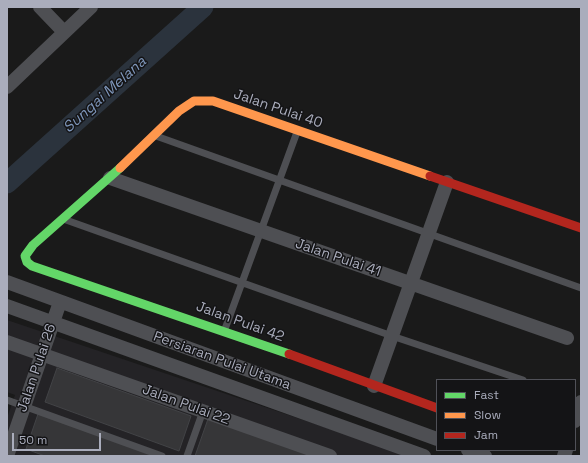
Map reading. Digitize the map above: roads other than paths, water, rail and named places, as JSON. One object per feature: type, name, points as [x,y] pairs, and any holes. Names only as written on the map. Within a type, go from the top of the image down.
[{"type":"street","points":[[40,7],[64,32]]},
{"type":"street","points":[[7,87],[91,7]]},
{"type":"street","name":"Jalan Pulai 40","points":[[32,266],[27,262],[25,256],[33,245],[110,178],[179,111],[194,101],[213,101],[581,228]]},
{"type":"street","name":"Jalan Pulai 41","points":[[110,178],[567,338]]},
{"type":"street","points":[[374,386],[447,182]]},
{"type":"street","name":"Jalan Pulai 42","points":[[32,266],[225,331],[436,408]]},
{"type":"street","name":"Persiaran Pulai Utama","points":[[7,282],[436,439]]},
{"type":"street","name":"Jalan Pulai 26","points":[[7,456],[60,302]]},
{"type":"street","name":"Persiaran Pulai Utama","points":[[7,306],[424,456]]},
{"type":"street","name":"Jalan Pulai 22","points":[[7,342],[42,353],[330,456]]},
{"type":"street","points":[[576,418],[581,401]]},
{"type":"street","points":[[471,451],[485,456]]},
{"type":"lane","points":[[225,331],[241,282],[298,130]]},
{"type":"lane","points":[[154,135],[581,288]]},
{"type":"lane","points":[[63,219],[392,336],[520,379]]},
{"type":"lane","points":[[7,400],[162,456]]},
{"type":"lane","points":[[187,456],[203,411]]},
{"type":"waterway","name":"Sungai Melana","points":[[7,183],[203,7]]}]
